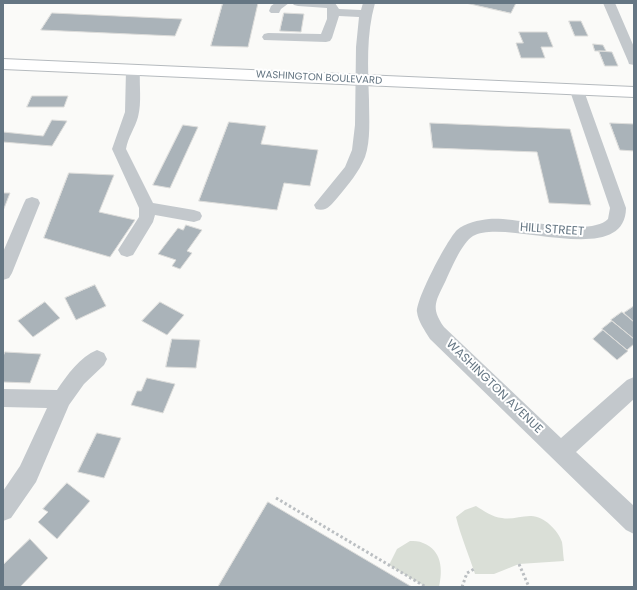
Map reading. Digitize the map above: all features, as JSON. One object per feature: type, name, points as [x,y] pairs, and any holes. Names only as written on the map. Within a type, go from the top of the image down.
[{"type":"main road","name":"WASHINGTON BOULEVARD","points":[[3,64],[577,91],[634,92]]},
{"type":"street","points":[[268,38],[326,38],[333,15],[333,7],[329,4],[298,3]]},
{"type":"street","points":[[609,3],[634,61]]},
{"type":"street","points":[[322,205],[353,167],[361,141],[366,13],[333,15]]},
{"type":"street","points":[[620,27],[634,27]]},
{"type":"street","points":[[127,250],[147,218],[147,208],[119,149],[120,141],[131,118],[133,70]]},
{"type":"street","name":"HILL STREET","points":[[468,231],[477,227],[490,225],[590,233],[608,228],[615,222],[618,216],[618,208],[577,91]]},
{"type":"street","points":[[3,273],[32,203]]},
{"type":"street","points":[[147,208],[194,216]]},
{"type":"street","name":"WASHINGTON AVENUE","points":[[468,231],[460,239],[429,296],[426,308],[429,320],[437,332],[634,522]]},
{"type":"street","points":[[3,510],[28,474],[62,399],[77,378],[97,360]]},
{"type":"street","points":[[562,451],[634,386]]},
{"type":"street","points":[[3,398],[62,399]]},
{"type":"path","points":[[276,498],[426,587]]},
{"type":"path","points":[[519,564],[529,587]]},
{"type":"path","points":[[462,587],[467,573],[474,569]]},
{"type":"shaded area","points":[[476,506],[488,514],[498,517],[509,519],[535,516],[545,521],[554,528],[560,537],[564,561],[519,564],[494,574],[475,574],[456,517],[465,510]]},
{"type":"shaded area","points":[[410,541],[420,542],[434,550],[440,561],[441,567],[439,587],[426,587],[389,565],[397,549]]},
{"type":"building","points":[[223,3],[258,3],[248,47],[211,46]]},
{"type":"building","points":[[466,3],[516,3],[511,13]]},
{"type":"building","points":[[52,13],[182,19],[175,36],[41,30]]},
{"type":"building","points":[[284,13],[304,14],[301,32],[280,31]]},
{"type":"building","points":[[569,21],[581,21],[588,36],[575,36]]},
{"type":"building","points":[[519,32],[547,32],[553,47],[541,47],[545,58],[521,58],[516,43],[523,43]]},
{"type":"building","points":[[593,44],[603,45],[606,51],[595,51]]},
{"type":"building","points":[[599,51],[612,52],[618,66],[605,66]]},
{"type":"building","points":[[32,96],[68,96],[64,107],[27,107]]},
{"type":"building","points":[[52,120],[67,121],[52,146],[3,142],[3,132],[43,136]]},
{"type":"building","points":[[229,122],[266,126],[261,144],[318,150],[310,186],[284,183],[277,210],[199,201]]},
{"type":"building","points":[[430,123],[570,129],[591,205],[549,203],[537,152],[433,148]]},
{"type":"building","points":[[610,123],[634,124],[634,151],[620,150]]},
{"type":"building","points":[[183,125],[198,127],[170,188],[153,185]]},
{"type":"building","points":[[69,173],[114,175],[99,212],[135,220],[110,257],[44,238]]},
{"type":"building","points":[[3,193],[10,193],[3,211]]},
{"type":"building","points":[[186,225],[202,230],[187,251],[192,253],[180,269],[172,266],[176,260],[158,254],[178,228],[183,230]]},
{"type":"building","points":[[95,285],[106,306],[76,320],[65,298]]},
{"type":"building","points":[[45,302],[60,318],[33,337],[18,321]]},
{"type":"building","points":[[160,302],[184,315],[167,335],[142,321]]},
{"type":"building","points":[[634,306],[634,322],[624,313]]},
{"type":"building","points":[[622,312],[634,322],[634,339],[611,320]]},
{"type":"building","points":[[612,321],[634,339],[634,344],[627,350],[602,329]]},
{"type":"building","points":[[603,330],[628,351],[617,360],[593,339]]},
{"type":"building","points":[[172,339],[200,340],[196,368],[166,367]]},
{"type":"building","points":[[5,352],[41,354],[30,383],[3,382],[3,357]]},
{"type":"building","points":[[147,378],[175,384],[163,413],[131,405],[137,391],[141,391]]},
{"type":"building","points":[[97,433],[121,438],[104,478],[78,472]]},
{"type":"building","points":[[67,483],[90,501],[57,539],[38,522],[48,512],[43,509]]},
{"type":"building","points":[[268,502],[412,587],[218,587]]},
{"type":"building","points":[[30,539],[48,558],[20,587],[3,587],[3,565]]}]
